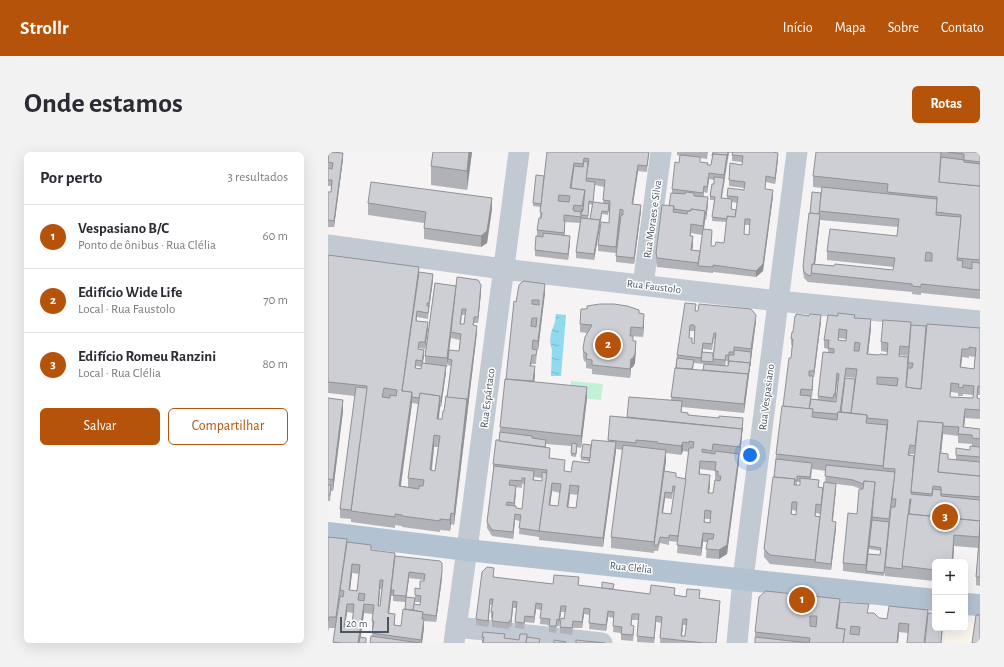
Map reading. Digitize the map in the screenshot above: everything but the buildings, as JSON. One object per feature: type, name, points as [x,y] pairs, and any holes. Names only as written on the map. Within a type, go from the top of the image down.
[{"type":"main road","name":"Rua Clélia","points":[[328,533],[467,550],[932,600]]},
{"type":"main road","points":[[968,604],[980,605]]},
{"type":"street","name":"Rua Espártaco","points":[[455,635],[519,152]]},
{"type":"street","name":"Rua Moraes e Silva","points":[[643,285],[661,152]]},
{"type":"street","name":"Rua Vespasiano","points":[[737,643],[743,580],[797,152]]},
{"type":"street","name":"Rua Faustolo","points":[[328,246],[503,270],[778,301],[980,321]]},
{"type":"street","points":[[455,635],[602,643]]},
{"type":"shaded area","points":[[968,622],[976,623],[973,643],[944,643],[946,631],[968,631]]},
{"type":"green space","points":[[571,381],[603,384],[601,400],[570,397]]},
{"type":"water","points":[[556,314],[566,315],[561,376],[551,376],[552,350],[550,342]]},
{"type":"place","name":"Edifício Wide Life","points":[[608,345]]},
{"type":"place","name":"Edifício Romeu Ranzini","points":[[945,517]]},
{"type":"place","name":"Vespasiano B/C","points":[[802,600]]}]
